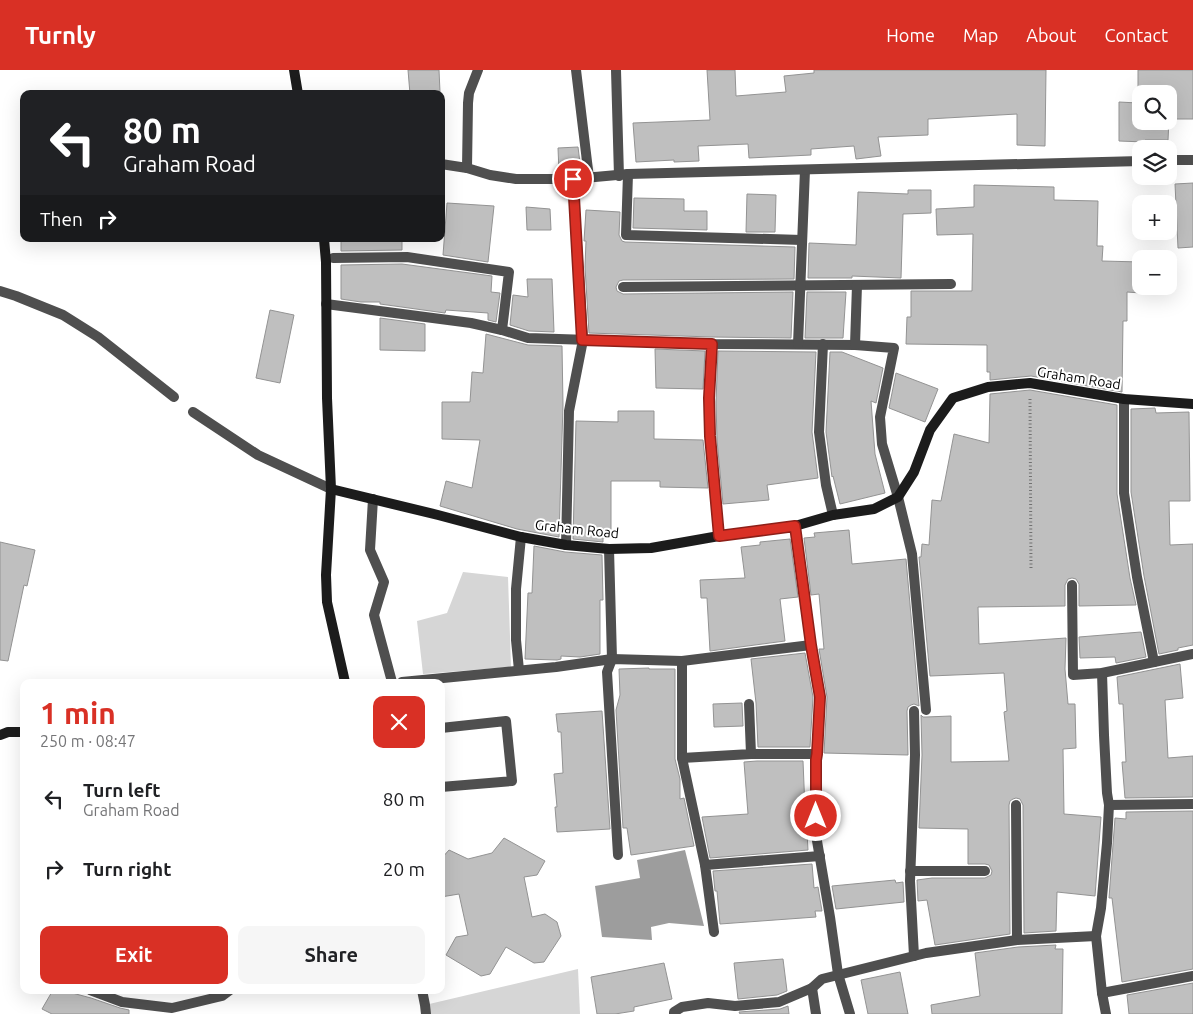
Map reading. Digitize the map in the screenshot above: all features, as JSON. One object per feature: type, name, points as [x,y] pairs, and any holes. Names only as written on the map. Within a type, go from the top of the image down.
[{"type":"street","points":[[294,70],[297,90]]},
{"type":"street","points":[[467,168],[469,93],[478,70]]},
{"type":"street","points":[[576,70],[588,178]]},
{"type":"street","points":[[616,70],[626,235],[802,240]]},
{"type":"street","points":[[1177,160],[1193,160]]},
{"type":"street","points":[[445,165],[516,179],[573,179],[623,175],[1132,161]]},
{"type":"street","points":[[798,344],[804,170]]},
{"type":"street","points":[[566,545],[569,411],[582,340],[573,179]]},
{"type":"street","points":[[324,242],[327,398],[331,488],[326,575],[327,602],[344,679]]},
{"type":"street","points":[[333,258],[407,257],[509,272],[502,330]]},
{"type":"street","points":[[855,345],[857,284]]},
{"type":"street","points":[[623,287],[952,284]]},
{"type":"street","points":[[0,291],[63,315],[98,337],[174,397]]},
{"type":"street","points":[[326,304],[471,323],[528,338],[712,344],[823,344],[894,348],[880,417],[882,444],[912,554],[926,710]]},
{"type":"street","points":[[712,344],[709,398],[710,436],[719,536]]},
{"type":"street","points":[[823,344],[819,432],[826,485],[833,515]]},
{"type":"street","name":"Graham Road","points":[[331,488],[521,537],[566,545],[609,549],[652,548],[719,536],[795,526],[833,515],[874,509],[898,497],[914,472],[930,430],[953,398],[988,387],[1030,383],[1124,399],[1193,404]]},
{"type":"street","points":[[1124,399],[1124,493],[1137,577],[1154,662]]},
{"type":"street","points":[[193,412],[258,455],[331,488]]},
{"type":"street","points":[[373,499],[370,550],[384,582],[374,615],[391,679]]},
{"type":"street","points":[[795,526],[820,697],[816,760],[816,835],[838,974],[850,1014]]},
{"type":"street","points":[[519,670],[516,640],[516,589],[521,537]]},
{"type":"street","points":[[609,549],[612,659],[607,672],[618,855]]},
{"type":"street","points":[[1072,585],[1074,675],[1102,673],[1193,654]]},
{"type":"street","points":[[431,679],[556,667],[612,659],[682,661],[811,645]]},
{"type":"street","points":[[682,661],[682,758],[705,865],[714,932]]},
{"type":"street","points":[[1102,673],[1109,805],[1101,908],[1096,936],[1106,1014]]},
{"type":"street","points":[[749,704],[751,754]]},
{"type":"street","points":[[914,710],[910,872],[914,956]]},
{"type":"street","points":[[445,728],[506,721],[512,781],[445,787]]},
{"type":"street","points":[[0,735],[8,732],[20,732]]},
{"type":"street","points":[[682,758],[751,754],[817,754]]},
{"type":"street","points":[[1109,805],[1193,804]]},
{"type":"street","points":[[1016,805],[1017,940]]},
{"type":"street","points":[[705,865],[820,856]]},
{"type":"street","points":[[910,872],[985,871]]},
{"type":"street","points":[[674,1014],[674,1012],[682,1007],[708,1003],[752,1009],[779,1002],[812,988],[822,979],[926,953],[1017,940],[1096,936]]},
{"type":"street","points":[[1102,993],[1193,976]]},
{"type":"street","points":[[812,988],[816,1014]]},
{"type":"street","points":[[101,994],[122,1002],[172,1008],[225,994]]},
{"type":"street","points":[[423,994],[426,1014]]},
{"type":"path","points":[[1030,383],[1031,569]]},
{"type":"shaded area","points":[[463,572],[508,577],[511,667],[423,674],[417,621],[447,613]]},
{"type":"shaded area","points":[[685,850],[704,926],[669,923],[651,927],[652,940],[602,937],[595,886],[640,878],[637,860]]},
{"type":"shaded area","points":[[578,969],[580,1014],[425,1014],[425,1005]]},
{"type":"building","points":[[408,70],[439,70],[440,90],[410,90]]},
{"type":"building","points":[[707,70],[735,70],[736,96],[786,92],[784,76],[814,73],[814,70],[1046,70],[1045,146],[1017,145],[1017,114],[928,119],[928,135],[878,137],[881,156],[856,159],[854,146],[811,149],[811,155],[749,158],[748,144],[698,146],[699,161],[636,162],[633,123],[710,120]]},
{"type":"building","points":[[1138,70],[1193,70],[1193,119],[1177,119],[1177,85],[1138,85]]},
{"type":"building","points":[[1119,102],[1132,103],[1132,130],[1169,130],[1168,140],[1119,141]]},
{"type":"building","points":[[578,147],[581,171],[559,172],[558,148]]},
{"type":"building","points":[[1193,183],[1193,247],[1178,248],[1175,185]]},
{"type":"building","points":[[974,185],[1054,187],[1054,200],[1098,201],[1097,246],[1103,246],[1102,261],[1132,262],[1132,292],[1127,292],[1127,321],[1123,321],[1122,392],[1031,376],[990,380],[990,372],[987,372],[987,345],[906,344],[907,317],[911,317],[911,291],[972,291],[973,234],[937,235],[936,209],[974,207]]},
{"type":"building","points":[[908,190],[931,190],[931,213],[903,214],[901,278],[852,276],[852,278],[808,278],[809,243],[856,245],[858,192],[908,194]]},
{"type":"building","points":[[747,194],[776,195],[775,232],[746,232]]},
{"type":"building","points":[[634,198],[684,199],[684,211],[707,211],[707,230],[633,228]]},
{"type":"building","points":[[447,203],[494,206],[488,262],[443,255]]},
{"type":"building","points":[[526,207],[550,209],[551,230],[527,230]]},
{"type":"building","points":[[586,210],[620,212],[619,235],[622,241],[625,242],[795,247],[794,279],[623,280],[619,281],[616,287],[617,291],[623,294],[793,292],[791,338],[589,333],[585,267],[586,241],[584,241]]},
{"type":"building","points":[[341,242],[402,242],[402,250],[341,251]]},
{"type":"building","points":[[402,264],[492,276],[491,292],[500,293],[496,322],[488,320],[488,313],[446,310],[445,313],[380,304],[380,302],[341,299],[341,265]]},
{"type":"building","points":[[527,279],[552,279],[554,332],[529,331],[510,325],[513,295],[528,297]]},
{"type":"building","points":[[807,292],[846,292],[843,338],[805,338]]},
{"type":"building","points":[[270,310],[294,315],[280,383],[256,378]]},
{"type":"building","points":[[380,318],[425,324],[425,351],[380,350]]},
{"type":"building","points":[[486,334],[528,345],[562,346],[563,405],[559,537],[517,529],[440,506],[446,481],[472,488],[480,440],[442,439],[442,402],[470,402],[472,372],[483,373]]},
{"type":"building","points":[[655,349],[705,351],[703,389],[656,388]]},
{"type":"building","points":[[718,351],[816,352],[812,432],[818,478],[767,485],[769,500],[723,504],[717,440]]},
{"type":"building","points":[[830,352],[842,352],[883,368],[876,403],[871,401],[875,454],[885,493],[840,504],[832,477],[826,432]]},
{"type":"building","points":[[896,373],[938,389],[925,422],[889,408]]},
{"type":"building","points":[[1030,390],[1117,405],[1117,494],[1136,605],[1079,606],[1079,584],[1076,579],[1072,578],[1068,579],[1065,585],[1065,606],[978,607],[979,644],[1066,638],[1065,669],[1068,704],[1075,704],[1076,748],[1063,749],[1064,814],[1101,817],[1095,896],[1057,892],[1056,931],[1024,933],[1023,805],[1020,799],[1016,798],[1010,801],[1009,805],[1010,934],[935,945],[927,900],[918,901],[917,880],[932,878],[985,878],[991,875],[992,871],[989,865],[968,864],[968,829],[919,828],[922,755],[921,715],[923,717],[951,716],[951,762],[1009,761],[1004,712],[1007,711],[1004,673],[930,676],[919,557],[921,557],[922,544],[929,545],[932,500],[941,501],[954,434],[989,443],[990,394]]},
{"type":"building","points":[[1155,408],[1156,413],[1189,412],[1190,501],[1169,501],[1170,545],[1193,544],[1193,645],[1159,654],[1131,492],[1131,409]]},
{"type":"building","points":[[618,411],[654,411],[654,439],[703,440],[708,488],[660,487],[660,481],[611,481],[611,538],[603,538],[603,542],[573,539],[576,421],[618,422]]},
{"type":"building","points":[[849,530],[852,564],[906,559],[919,706],[911,705],[907,711],[908,755],[824,753],[827,697],[819,649],[824,649],[819,594],[811,595],[804,538],[815,537],[814,533]]},
{"type":"building","points":[[790,539],[798,597],[780,599],[785,641],[710,651],[707,598],[701,598],[700,580],[745,578],[741,547],[760,545],[760,542]]},
{"type":"building","points":[[0,542],[35,550],[27,586],[24,585],[8,661],[0,660]]},
{"type":"building","points":[[534,546],[565,552],[602,555],[603,600],[600,600],[600,654],[580,657],[561,656],[561,659],[557,660],[525,659],[528,593],[532,593]]},
{"type":"building","points":[[1141,632],[1146,657],[1116,663],[1115,657],[1080,658],[1079,637]]},
{"type":"building","points":[[805,653],[813,697],[810,747],[758,747],[751,659]]},
{"type":"building","points":[[1180,664],[1183,698],[1165,700],[1168,758],[1193,756],[1193,797],[1125,798],[1122,762],[1126,762],[1123,704],[1119,704],[1117,677]]},
{"type":"building","points":[[619,669],[675,669],[675,759],[680,779],[680,799],[684,798],[694,846],[631,855],[627,828],[623,828],[616,710],[620,695]]},
{"type":"building","points":[[742,703],[743,726],[714,727],[713,704]]},
{"type":"building","points":[[602,711],[610,829],[557,832],[554,774],[563,773],[561,732],[558,732],[556,714]]},
{"type":"building","points":[[803,761],[808,850],[710,858],[702,817],[748,814],[744,762]]},
{"type":"building","points":[[1193,811],[1193,969],[1122,982],[1112,898],[1109,898],[1115,818],[1126,819],[1126,812]]},
{"type":"building","points":[[504,838],[545,861],[537,875],[524,877],[532,917],[545,914],[557,922],[561,936],[544,962],[534,963],[506,947],[490,974],[481,976],[446,955],[456,937],[468,935],[459,894],[445,896],[445,854],[449,850],[468,859],[492,853]]},
{"type":"building","points":[[812,864],[814,888],[818,887],[822,911],[815,911],[816,917],[720,924],[713,871]]},
{"type":"building","points":[[895,880],[896,883],[903,882],[904,902],[836,909],[832,886]]},
{"type":"building","points":[[1056,945],[1055,949],[1063,949],[1062,1014],[932,1014],[931,1005],[980,996],[975,953],[1018,947]]},
{"type":"building","points":[[783,959],[787,991],[777,995],[738,999],[734,963]]},
{"type":"building","points":[[664,963],[672,999],[634,1007],[634,1011],[597,1014],[591,977]]},
{"type":"building","points":[[900,972],[908,1014],[868,1014],[861,980]]},
{"type":"building","points":[[1193,983],[1193,1014],[1129,1014],[1127,995]]},
{"type":"building","points":[[51,994],[76,994],[129,1010],[129,1014],[52,1014],[42,1009]]},
{"type":"building","points":[[788,1006],[789,1014],[740,1014],[739,1012],[780,1009]]},
{"type":"route","points":[[573,179],[582,340],[712,344],[709,398],[710,436],[719,536],[795,526],[820,697],[816,760],[816,816]]}]
